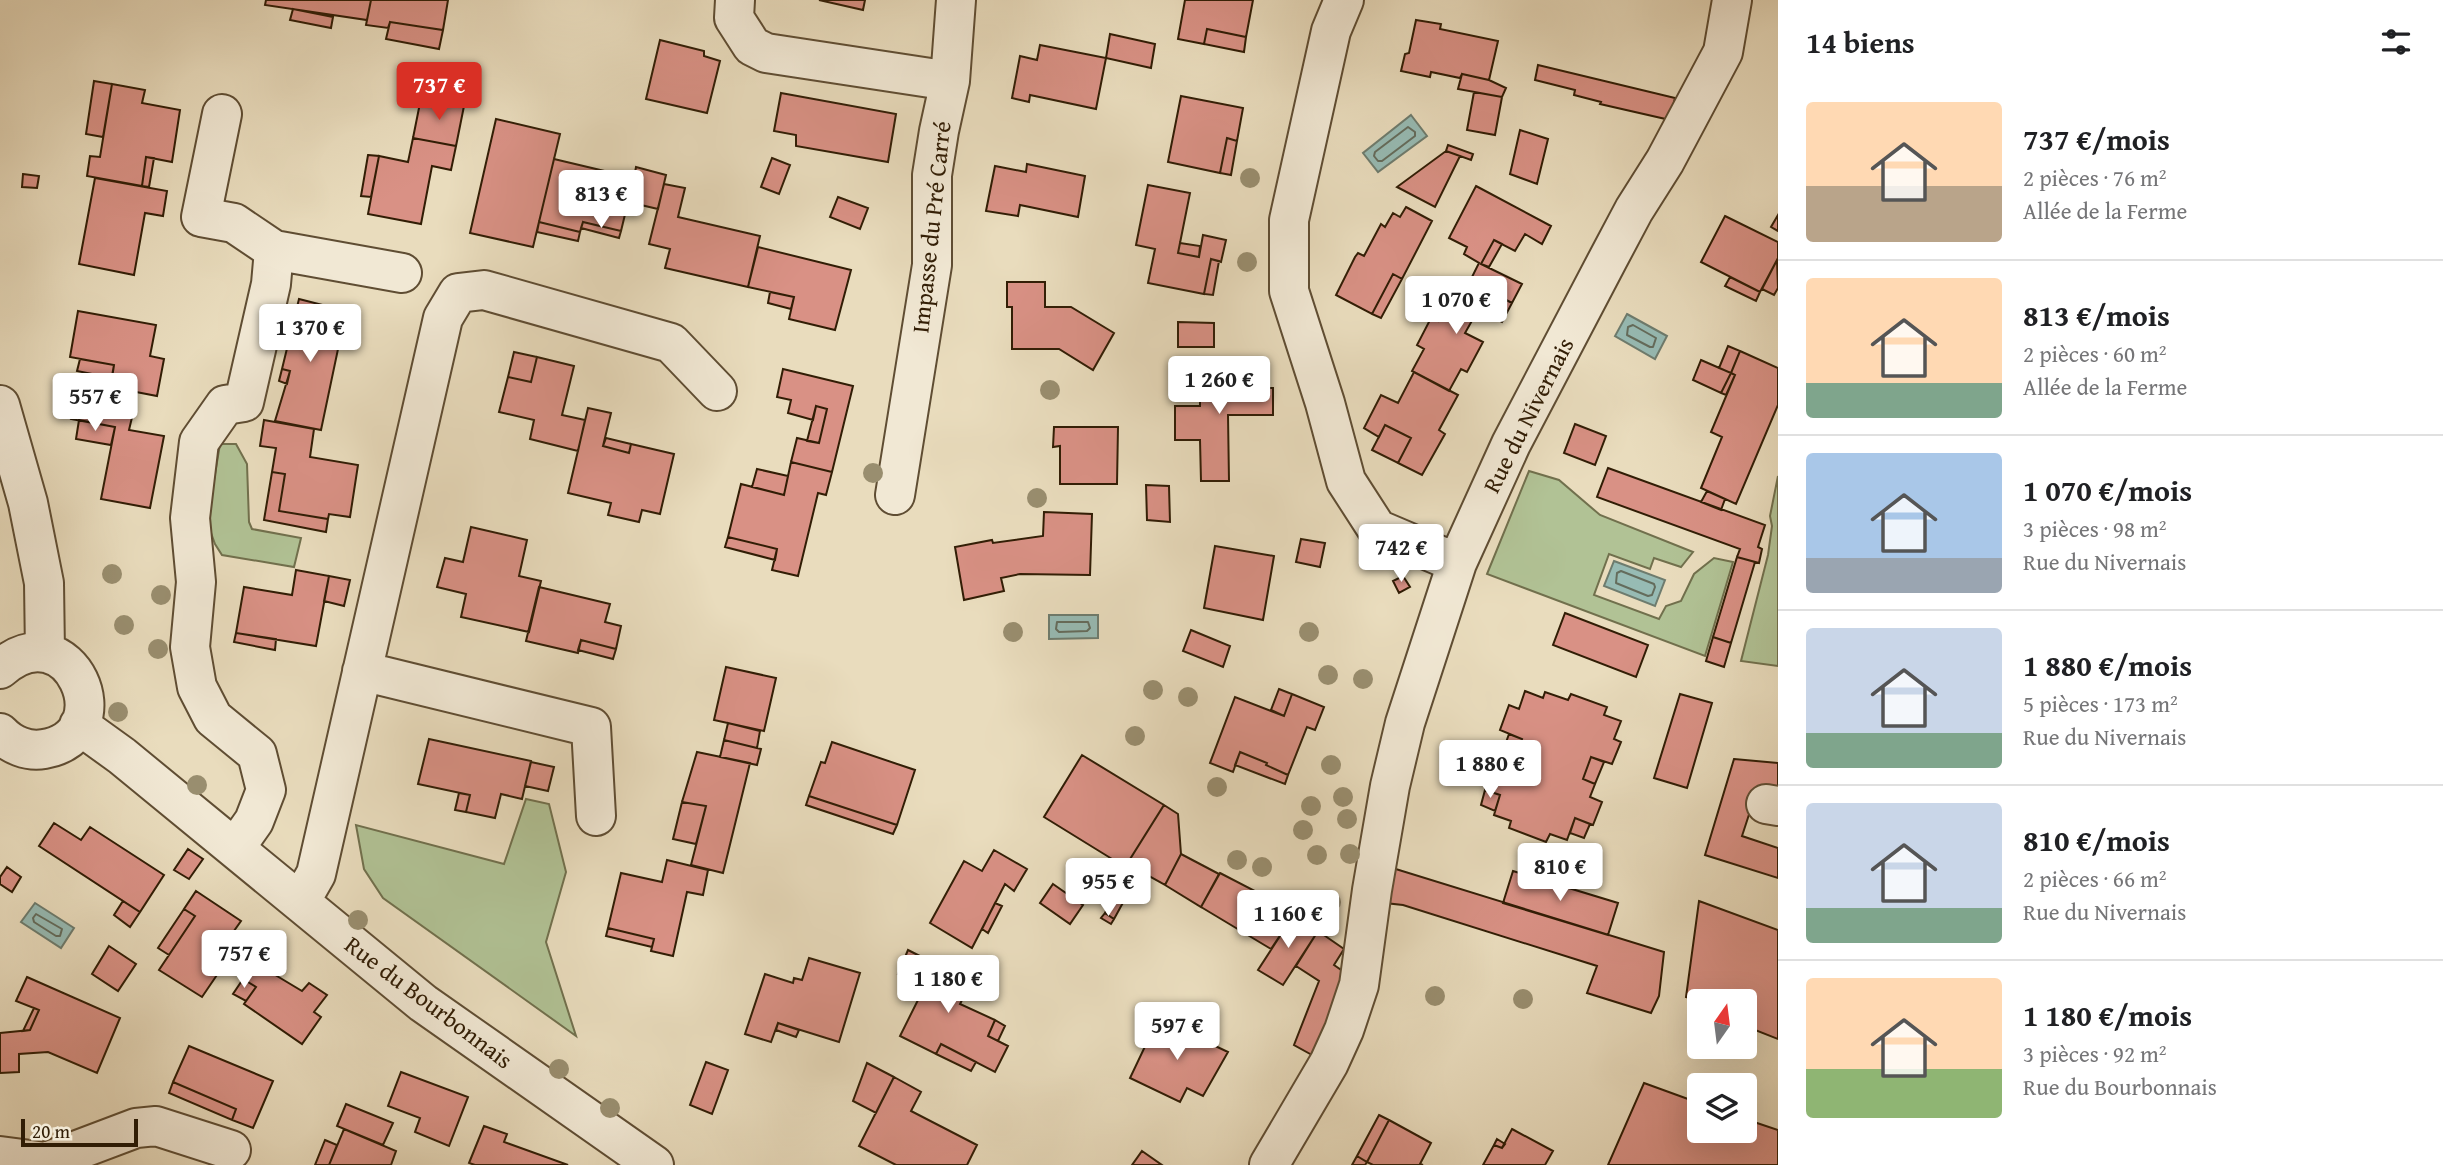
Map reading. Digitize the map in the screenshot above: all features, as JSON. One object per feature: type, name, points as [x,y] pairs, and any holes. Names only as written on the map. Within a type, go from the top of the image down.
[{"type":"street","points":[[735,0],[734,18],[752,46],[766,53],[950,81]]},
{"type":"street","name":"Impasse du Pré Carré","points":[[895,495],[932,265],[932,175],[950,81],[956,0]]},
{"type":"street","points":[[1344,0],[1331,31],[1289,220],[1289,291],[1325,403],[1346,481],[1377,529],[1457,564]]},
{"type":"street","name":"Rue du Nivernais","points":[[1269,1165],[1329,1063],[1344,1030],[1359,985],[1372,890],[1402,736],[1457,564],[1511,444],[1634,210],[1665,161],[1723,52],[1732,0]]},
{"type":"street","points":[[222,114],[201,217],[234,223],[274,250],[402,273]]},
{"type":"street","points":[[235,848],[254,821],[266,790],[257,754],[214,718],[197,687],[190,647],[196,582],[190,518],[199,442],[225,405],[244,402],[271,284],[274,250]]},
{"type":"street","points":[[300,902],[316,874],[443,318],[458,293],[484,290],[671,343],[717,391]]},
{"type":"street","points":[[0,405],[28,503],[44,583],[45,653]]},
{"type":"street","points":[[0,669],[20,656],[45,653],[72,668],[81,681],[85,695],[84,711],[79,725],[70,737],[43,750],[5,750]]},
{"type":"street","points":[[362,671],[591,727],[596,816]]},
{"type":"street","name":"Rue du Bourbonnais","points":[[79,725],[122,756],[423,1003],[654,1165]]},
{"type":"street","points":[[0,1156],[46,1162],[136,1128],[156,1126],[231,1150]]},
{"type":"green space","points":[[220,444],[236,444],[247,464],[249,522],[252,529],[301,538],[294,567],[222,555],[215,544],[207,522]]},
{"type":"green space","points":[[1529,471],[1559,480],[1600,515],[1693,552],[1681,567],[1654,558],[1650,569],[1609,554],[1594,595],[1659,619],[1666,606],[1681,601],[1694,574],[1714,558],[1733,562],[1705,656],[1487,574]]},
{"type":"green space","points":[[1778,476],[1778,666],[1741,661],[1768,555],[1772,526],[1770,516]]},
{"type":"green space","points":[[526,799],[549,804],[566,872],[546,942],[576,1036],[383,898],[364,869],[356,825],[504,864]]},
{"type":"water","points":[[1411,115],[1427,136],[1378,172],[1363,153]]},
{"type":"water","points":[[1627,314],[1667,336],[1655,359],[1615,336]]},
{"type":"water","points":[[1614,561],[1665,580],[1655,606],[1604,586]]},
{"type":"water","points":[[1049,615],[1098,615],[1098,638],[1049,639]]},
{"type":"water","points":[[35,903],[74,928],[61,948],[21,922]]},
{"type":"building","points":[[266,0],[371,0],[367,20],[265,5]]},
{"type":"building","points":[[371,0],[448,0],[443,30],[390,22],[388,28],[366,25]]},
{"type":"building","points":[[819,0],[865,0],[863,10]]},
{"type":"building","points":[[1185,0],[1253,0],[1246,37],[1207,29],[1204,44],[1178,39]]},
{"type":"building","points":[[293,9],[333,17],[331,28],[290,20]]},
{"type":"building","points":[[1416,20],[1441,24],[1440,29],[1498,41],[1489,80],[1462,74],[1460,78],[1431,72],[1430,77],[1401,71],[1405,54],[1409,53]]},
{"type":"building","points":[[390,22],[443,30],[439,49],[386,39]]},
{"type":"building","points":[[1207,29],[1246,37],[1244,52],[1204,44]]},
{"type":"building","points":[[1110,34],[1155,44],[1151,68],[1106,58]]},
{"type":"building","points":[[660,40],[704,51],[704,56],[720,61],[707,113],[646,99]]},
{"type":"building","points":[[1040,45],[1106,58],[1096,109],[1030,95],[1029,102],[1012,98],[1020,56],[1037,60]]},
{"type":"building","points":[[1538,65],[1675,98],[1670,120],[1600,104],[1601,102],[1574,95],[1575,90],[1535,80]]},
{"type":"building","points":[[1462,74],[1489,80],[1506,88],[1502,97],[1458,89]]},
{"type":"building","points":[[94,81],[112,84],[103,137],[86,134]]},
{"type":"building","points":[[112,84],[145,90],[142,103],[180,110],[172,162],[146,157],[142,186],[87,176],[90,156],[100,157]]},
{"type":"building","points":[[1474,92],[1502,97],[1495,135],[1467,130]]},
{"type":"building","points":[[781,93],[896,114],[888,162],[796,146],[796,135],[774,131]]},
{"type":"building","points":[[1181,96],[1243,108],[1237,141],[1227,138],[1220,173],[1168,162]]},
{"type":"building","points":[[421,98],[464,106],[456,146],[413,138]]},
{"type":"building","points":[[496,119],[560,134],[533,247],[470,233]]},
{"type":"building","points":[[1520,130],[1548,139],[1537,184],[1510,174]]},
{"type":"building","points":[[413,138],[456,146],[451,170],[432,166],[421,224],[368,214],[379,156],[408,162]]},
{"type":"building","points":[[1227,138],[1237,141],[1231,175],[1220,173]]},
{"type":"building","points":[[1448,145],[1473,154],[1471,160],[1446,151]]},
{"type":"building","points":[[1446,151],[1460,156],[1435,207],[1397,187]]},
{"type":"building","points":[[368,155],[379,156],[371,197],[361,196]]},
{"type":"building","points":[[146,157],[154,158],[149,187],[142,186]]},
{"type":"building","points":[[772,158],[790,165],[779,194],[761,187]]},
{"type":"building","points":[[554,159],[634,178],[636,167],[666,175],[658,209],[628,202],[621,231],[583,222],[580,232],[539,222]]},
{"type":"building","points":[[1027,164],[1085,176],[1078,217],[1020,205],[1018,216],[986,211],[995,166],[1026,172]]},
{"type":"building","points":[[23,174],[39,176],[37,188],[22,187]]},
{"type":"building","points":[[95,178],[167,191],[163,216],[145,213],[134,275],[79,264]]},
{"type":"building","points":[[664,184],[685,188],[678,217],[760,236],[748,287],[665,268],[670,249],[649,244]]},
{"type":"building","points":[[1148,185],[1190,193],[1178,253],[1199,257],[1203,235],[1226,240],[1221,262],[1211,259],[1204,294],[1148,283],[1155,249],[1136,245]]},
{"type":"building","points":[[1476,186],[1551,226],[1542,244],[1525,234],[1515,251],[1494,240],[1481,264],[1522,284],[1512,303],[1470,281],[1479,263],[1464,254],[1467,247],[1449,238]]},
{"type":"building","points":[[838,197],[868,208],[860,229],[830,217]]},
{"type":"building","points":[[1406,207],[1432,221],[1402,279],[1393,274],[1372,314],[1336,295],[1355,257],[1358,253],[1364,256],[1381,224],[1385,227],[1393,213],[1400,217]]},
{"type":"building","points":[[1778,215],[1778,231],[1771,227]]},
{"type":"building","points":[[1725,216],[1778,242],[1778,258],[1760,292],[1701,262]]},
{"type":"building","points":[[539,222],[580,232],[578,241],[537,232]]},
{"type":"building","points":[[583,222],[621,231],[619,238],[581,228]]},
{"type":"building","points":[[1494,240],[1502,244],[1489,267],[1481,264]]},
{"type":"building","points":[[1180,243],[1200,246],[1199,257],[1178,253]]},
{"type":"building","points":[[758,247],[851,270],[835,330],[789,319],[794,297],[748,287]]},
{"type":"building","points":[[1211,259],[1219,261],[1213,295],[1204,294]]},
{"type":"building","points":[[1777,260],[1778,288],[1774,295],[1762,289]]},
{"type":"building","points":[[1393,274],[1402,279],[1381,318],[1372,314]]},
{"type":"building","points":[[1730,277],[1760,292],[1756,301],[1725,286]]},
{"type":"building","points":[[1470,281],[1512,303],[1502,322],[1478,310],[1465,333],[1483,342],[1467,372],[1461,369],[1449,391],[1412,371],[1424,349],[1417,345],[1431,318],[1438,321],[1453,294],[1460,298]]},
{"type":"building","points":[[1007,282],[1045,282],[1045,307],[1071,307],[1114,333],[1093,370],[1059,349],[1012,349],[1012,307],[1007,307]]},
{"type":"building","points":[[770,292],[794,297],[791,309],[768,303]]},
{"type":"building","points":[[299,299],[346,311],[321,430],[275,421],[290,371],[282,369]]},
{"type":"building","points":[[78,311],[156,325],[150,356],[164,359],[157,396],[110,387],[114,365],[70,357]]},
{"type":"building","points":[[1178,322],[1214,323],[1214,347],[1178,347]]},
{"type":"building","points":[[1728,346],[1740,351],[1731,373],[1719,368]]},
{"type":"building","points":[[1740,351],[1778,368],[1778,405],[1736,504],[1701,488],[1722,437],[1711,432],[1735,375],[1731,373]]},
{"type":"building","points":[[514,352],[537,357],[531,382],[508,377]]},
{"type":"building","points":[[537,357],[574,366],[562,415],[585,420],[578,451],[530,439],[534,420],[499,412],[508,377],[531,382]]},
{"type":"building","points":[[80,359],[114,365],[112,378],[77,371]]},
{"type":"building","points":[[1701,360],[1731,373],[1721,393],[1693,380]]},
{"type":"building","points":[[1200,364],[1237,365],[1238,388],[1273,388],[1273,415],[1228,415],[1229,481],[1201,481],[1200,440],[1175,440],[1175,406],[1200,406]]},
{"type":"building","points":[[282,369],[290,371],[287,384],[279,381]]},
{"type":"building","points":[[783,369],[853,386],[832,472],[791,462],[797,438],[819,443],[827,409],[816,406],[813,420],[788,413],[791,400],[777,397]]},
{"type":"building","points":[[1414,372],[1458,395],[1439,430],[1445,434],[1422,475],[1398,463],[1411,438],[1385,425],[1379,437],[1364,428],[1381,395],[1398,403]]},
{"type":"building","points":[[1731,373],[1735,375],[1726,395],[1721,393]]},
{"type":"building","points":[[76,397],[134,409],[129,430],[164,436],[150,508],[101,499],[115,427],[71,419]]},
{"type":"building","points":[[816,406],[827,409],[819,443],[807,441]]},
{"type":"building","points":[[588,408],[611,413],[603,446],[629,453],[631,444],[674,454],[660,514],[642,510],[639,522],[608,515],[611,503],[568,493]]},
{"type":"building","points":[[79,420],[115,427],[111,445],[76,439]]},
{"type":"building","points":[[264,420],[314,429],[310,457],[358,465],[350,517],[329,514],[328,519],[279,511],[285,474],[272,472],[276,448],[260,446]]},
{"type":"building","points":[[1575,424],[1606,436],[1595,465],[1564,453]]},
{"type":"building","points":[[1385,425],[1411,438],[1398,463],[1372,450]]},
{"type":"building","points":[[1054,427],[1118,427],[1117,484],[1060,484],[1060,446],[1053,447]]},
{"type":"building","points":[[606,438],[631,444],[629,453],[603,446]]},
{"type":"building","points":[[791,462],[832,472],[826,495],[818,493],[798,576],[772,570],[777,549],[728,537],[741,484],[784,495]]},
{"type":"building","points":[[1608,468],[1765,525],[1758,547],[1762,549],[1759,563],[1737,557],[1740,549],[1597,497]]},
{"type":"building","points":[[757,469],[788,476],[784,495],[752,487]]},
{"type":"building","points":[[272,472],[285,474],[279,511],[328,519],[326,532],[264,520]]},
{"type":"building","points":[[1146,485],[1169,486],[1170,522],[1147,520]]},
{"type":"building","points":[[1707,491],[1725,499],[1721,510],[1701,502]]},
{"type":"building","points":[[1044,512],[1092,514],[1090,575],[1020,574],[1001,578],[1004,591],[964,600],[955,547],[992,540],[993,543],[1043,536]]},
{"type":"building","points":[[471,527],[527,540],[519,576],[541,581],[529,632],[461,617],[466,594],[437,587],[445,558],[463,562]]},
{"type":"building","points":[[728,537],[777,549],[775,560],[725,547]]},
{"type":"building","points":[[1301,539],[1325,543],[1320,567],[1296,562]]},
{"type":"building","points":[[1215,546],[1274,556],[1263,620],[1204,608]]},
{"type":"building","points":[[1737,557],[1755,562],[1731,643],[1713,637]]},
{"type":"building","points":[[296,570],[329,576],[316,646],[236,633],[244,587],[292,595]]},
{"type":"building","points":[[329,576],[350,580],[344,606],[324,601]]},
{"type":"building","points":[[1403,576],[1410,587],[1399,593],[1393,581]]},
{"type":"building","points":[[539,587],[610,604],[605,622],[621,626],[616,649],[581,640],[578,653],[526,641]]},
{"type":"building","points":[[1565,613],[1648,645],[1636,677],[1553,645]]},
{"type":"building","points":[[1191,630],[1230,646],[1223,667],[1183,651]]},
{"type":"building","points":[[236,633],[276,639],[275,650],[234,642]]},
{"type":"building","points":[[1713,637],[1731,643],[1724,667],[1706,661]]},
{"type":"building","points":[[581,640],[616,649],[613,659],[578,650]]},
{"type":"building","points":[[726,667],[776,678],[764,731],[714,720]]},
{"type":"building","points":[[1279,689],[1292,694],[1284,716],[1271,710]]},
{"type":"building","points":[[1525,691],[1543,698],[1545,692],[1568,700],[1571,694],[1607,707],[1604,715],[1621,721],[1614,739],[1621,742],[1612,764],[1591,757],[1583,779],[1595,784],[1590,797],[1602,802],[1593,825],[1575,818],[1567,840],[1550,834],[1546,842],[1509,828],[1511,821],[1494,815],[1500,795],[1485,790],[1494,767],[1518,777],[1525,756],[1517,753],[1522,739],[1500,730],[1509,705],[1519,709]]},
{"type":"building","points":[[1292,694],[1324,707],[1315,730],[1307,727],[1288,775],[1240,752],[1233,772],[1210,763],[1235,697],[1284,716]]},
{"type":"building","points":[[1680,694],[1712,703],[1687,788],[1654,778]]},
{"type":"building","points":[[728,723],[760,731],[757,748],[724,740]]},
{"type":"building","points":[[1509,734],[1522,739],[1517,753],[1504,748]]},
{"type":"building","points":[[429,739],[531,761],[522,799],[501,794],[495,818],[466,812],[470,795],[418,784]]},
{"type":"building","points":[[724,740],[761,749],[757,765],[720,757]]},
{"type":"building","points":[[832,742],[915,770],[897,825],[809,796],[821,762],[825,763]]},
{"type":"building","points":[[697,752],[750,763],[723,873],[691,865],[706,806],[682,802]]},
{"type":"building","points":[[1240,752],[1288,775],[1285,784],[1235,765]]},
{"type":"building","points":[[1082,755],[1164,805],[1125,867],[1044,817]]},
{"type":"building","points":[[1591,757],[1604,762],[1595,784],[1583,779]]},
{"type":"building","points":[[1734,759],[1778,763],[1778,792],[1757,790],[1742,836],[1778,848],[1778,878],[1705,855]]},
{"type":"building","points":[[531,762],[554,767],[548,791],[525,786]]},
{"type":"building","points":[[1485,790],[1500,795],[1495,811],[1481,805]]},
{"type":"building","points":[[459,793],[470,795],[466,812],[455,810]]},
{"type":"building","points":[[809,796],[897,825],[893,834],[806,805]]},
{"type":"building","points":[[682,802],[706,806],[696,844],[673,839]]},
{"type":"building","points":[[1164,805],[1178,814],[1181,854],[1165,885],[1127,864]]},
{"type":"building","points":[[1575,818],[1590,824],[1584,838],[1570,833]]},
{"type":"building","points":[[54,823],[81,840],[90,827],[164,875],[140,912],[39,846]]},
{"type":"building","points":[[188,849],[203,859],[189,879],[174,870]]},
{"type":"building","points":[[994,850],[1027,869],[1014,891],[1005,884],[972,948],[930,923],[964,861],[982,871]]},
{"type":"building","points":[[1181,854],[1219,874],[1201,907],[1165,885]]},
{"type":"building","points":[[667,860],[708,870],[703,895],[687,892],[673,956],[651,951],[654,939],[608,928],[621,873],[662,882]]},
{"type":"building","points":[[1386,866],[1664,952],[1659,996],[1651,1013],[1587,993],[1597,966],[1403,905],[1385,903]]},
{"type":"building","points":[[7,867],[21,877],[12,892],[0,884],[0,877]]},
{"type":"building","points":[[1513,871],[1618,903],[1608,935],[1503,903]]},
{"type":"building","points":[[1220,873],[1255,891],[1293,916],[1271,949],[1201,907]]},
{"type":"building","points":[[1053,884],[1083,905],[1070,924],[1040,903]]},
{"type":"building","points":[[196,891],[241,921],[229,938],[238,944],[202,997],[159,970],[195,916],[184,909]]},
{"type":"building","points":[[1115,894],[1125,899],[1114,919],[1105,913]]},
{"type":"building","points":[[123,901],[140,912],[130,927],[114,915]]},
{"type":"building","points":[[1699,901],[1778,930],[1778,1039],[1757,1031],[1757,989],[1687,989]]},
{"type":"building","points":[[995,903],[1002,906],[988,933],[982,929]]},
{"type":"building","points":[[184,909],[195,916],[169,955],[158,948]]},
{"type":"building","points":[[1105,913],[1114,919],[1111,924],[1101,918]]},
{"type":"building","points":[[1293,916],[1318,931],[1283,985],[1258,970]]},
{"type":"building","points":[[608,928],[654,939],[652,947],[606,936]]},
{"type":"building","points":[[1318,931],[1344,949],[1334,965],[1344,972],[1321,1039],[1312,1055],[1294,1045],[1319,981],[1296,966]]},
{"type":"building","points":[[268,941],[285,953],[272,973],[302,991],[309,983],[327,995],[314,1012],[321,1017],[302,1044],[244,1004],[256,987],[243,979]]},
{"type":"building","points":[[109,946],[136,964],[118,991],[92,974]]},
{"type":"building","points":[[908,950],[971,982],[960,1004],[995,1020],[988,1036],[1008,1046],[995,1072],[941,1044],[936,1054],[900,1036],[924,988],[898,974]]},
{"type":"building","points":[[809,958],[860,973],[839,1042],[778,1023],[771,1042],[745,1034],[765,974],[793,983],[794,978],[802,980]]},
{"type":"building","points":[[27,977],[120,1018],[97,1073],[48,1052],[19,1054],[19,1072],[0,1073],[0,1033],[30,1030],[39,1010],[16,1001]]},
{"type":"building","points":[[243,979],[256,987],[246,1001],[233,994]]},
{"type":"building","points":[[34,1008],[39,1010],[30,1030],[23,1031]]},
{"type":"building","points":[[1158,1019],[1228,1052],[1203,1096],[1187,1088],[1180,1102],[1130,1078]]},
{"type":"building","points":[[995,1020],[1005,1026],[998,1041],[988,1036]]},
{"type":"building","points":[[778,1023],[799,1030],[796,1037],[776,1030]]},
{"type":"building","points":[[941,1044],[976,1062],[971,1071],[936,1054]]},
{"type":"building","points":[[189,1046],[273,1081],[253,1128],[232,1120],[236,1109],[173,1082]]},
{"type":"building","points":[[706,1062],[728,1070],[712,1114],[690,1105]]},
{"type":"building","points":[[867,1063],[894,1077],[876,1113],[853,1101]]},
{"type":"building","points":[[401,1072],[468,1097],[449,1146],[415,1132],[420,1118],[388,1106]]},
{"type":"building","points":[[894,1077],[921,1092],[911,1111],[977,1145],[967,1165],[896,1165],[859,1146]]},
{"type":"building","points":[[173,1082],[236,1109],[232,1120],[169,1093]]},
{"type":"building","points":[[1644,1083],[1687,1099],[1687,1143],[1757,1143],[1757,1123],[1778,1130],[1778,1165],[1608,1165]]},
{"type":"building","points":[[346,1104],[393,1123],[383,1145],[337,1126]]},
{"type":"building","points":[[1379,1115],[1389,1120],[1367,1162],[1357,1156]]},
{"type":"building","points":[[1389,1120],[1431,1143],[1420,1164],[1423,1165],[1373,1165],[1367,1162]]},
{"type":"building","points":[[484,1126],[507,1134],[504,1142],[568,1165],[469,1163]]},
{"type":"building","points":[[344,1129],[396,1151],[391,1165],[329,1165]]},
{"type":"building","points":[[1512,1129],[1553,1151],[1545,1165],[1483,1165],[1494,1145],[1502,1148]]},
{"type":"building","points":[[1497,1139],[1505,1144],[1502,1148],[1494,1145]]},
{"type":"building","points":[[325,1140],[337,1145],[329,1165],[315,1165]]},
{"type":"building","points":[[1142,1151],[1162,1165],[1132,1165]]},
{"type":"building","points":[[1357,1156],[1367,1162],[1365,1165],[1352,1165]]}]
